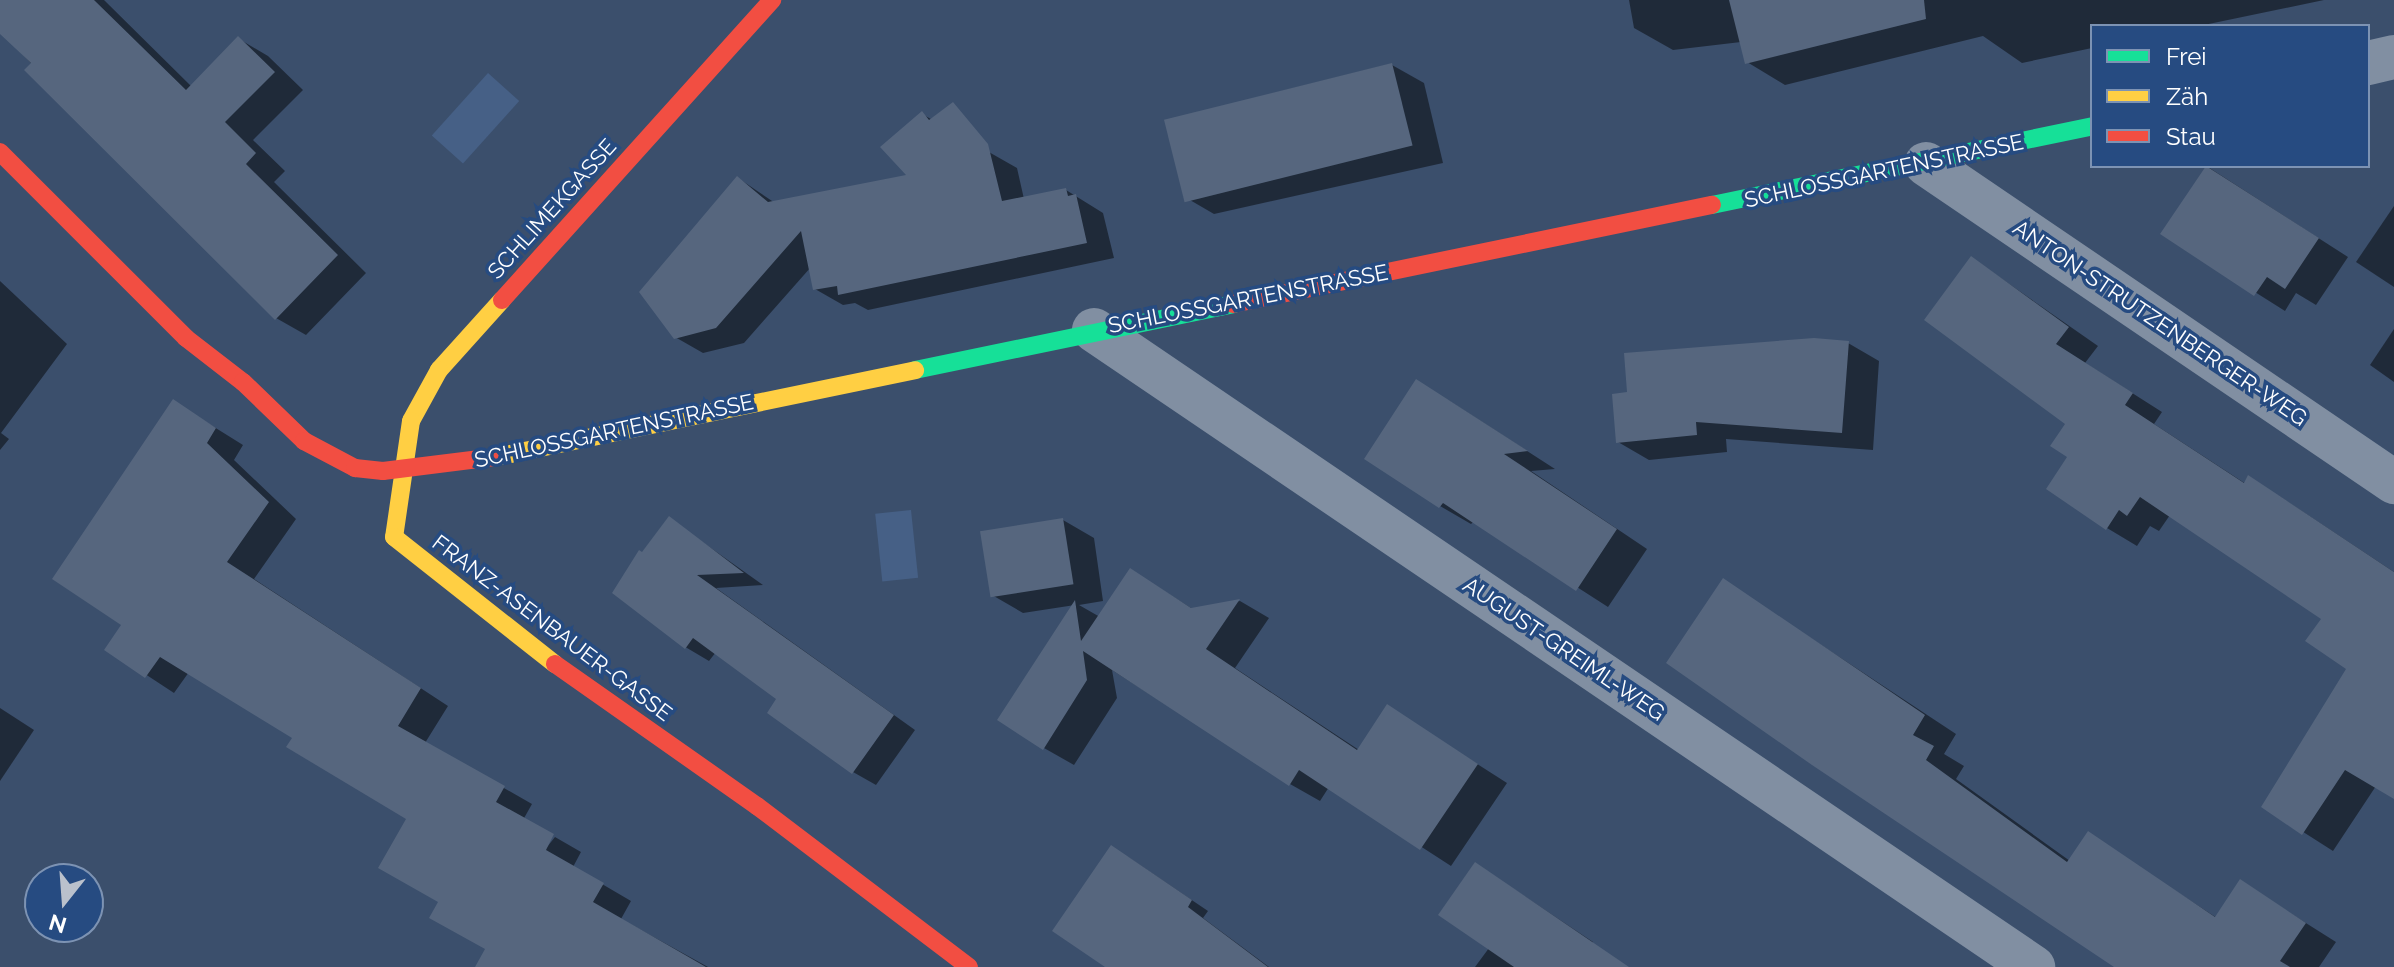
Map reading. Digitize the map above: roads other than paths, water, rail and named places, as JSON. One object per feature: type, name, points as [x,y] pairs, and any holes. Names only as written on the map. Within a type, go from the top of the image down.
[{"type":"street","name":"SCHLIMEKGASSE","points":[[404,470],[411,421],[439,370],[772,0]]},
{"type":"street","points":[[2370,63],[2394,57]]},
{"type":"street","name":"SCHLOSSGARTENSTRASSE","points":[[404,470],[475,461],[1094,330],[1926,164],[2090,126]]},
{"type":"street","points":[[0,152],[186,338],[243,382],[304,441],[355,468],[404,470]]},
{"type":"street","name":"ANTON-STRUTZENBERGER-WEG","points":[[1926,164],[2394,482]]},
{"type":"street","name":"AUGUST-GREIML-WEG","points":[[1094,330],[2033,967]]},
{"type":"street","name":"FRANZ-ASENBAUER-GASSE","points":[[404,470],[394,537],[446,583],[757,806],[969,967]]},
{"type":"water","points":[[488,73],[519,101],[463,164],[432,135]]},
{"type":"water","points":[[911,510],[918,578],[882,581],[875,514]]}]
